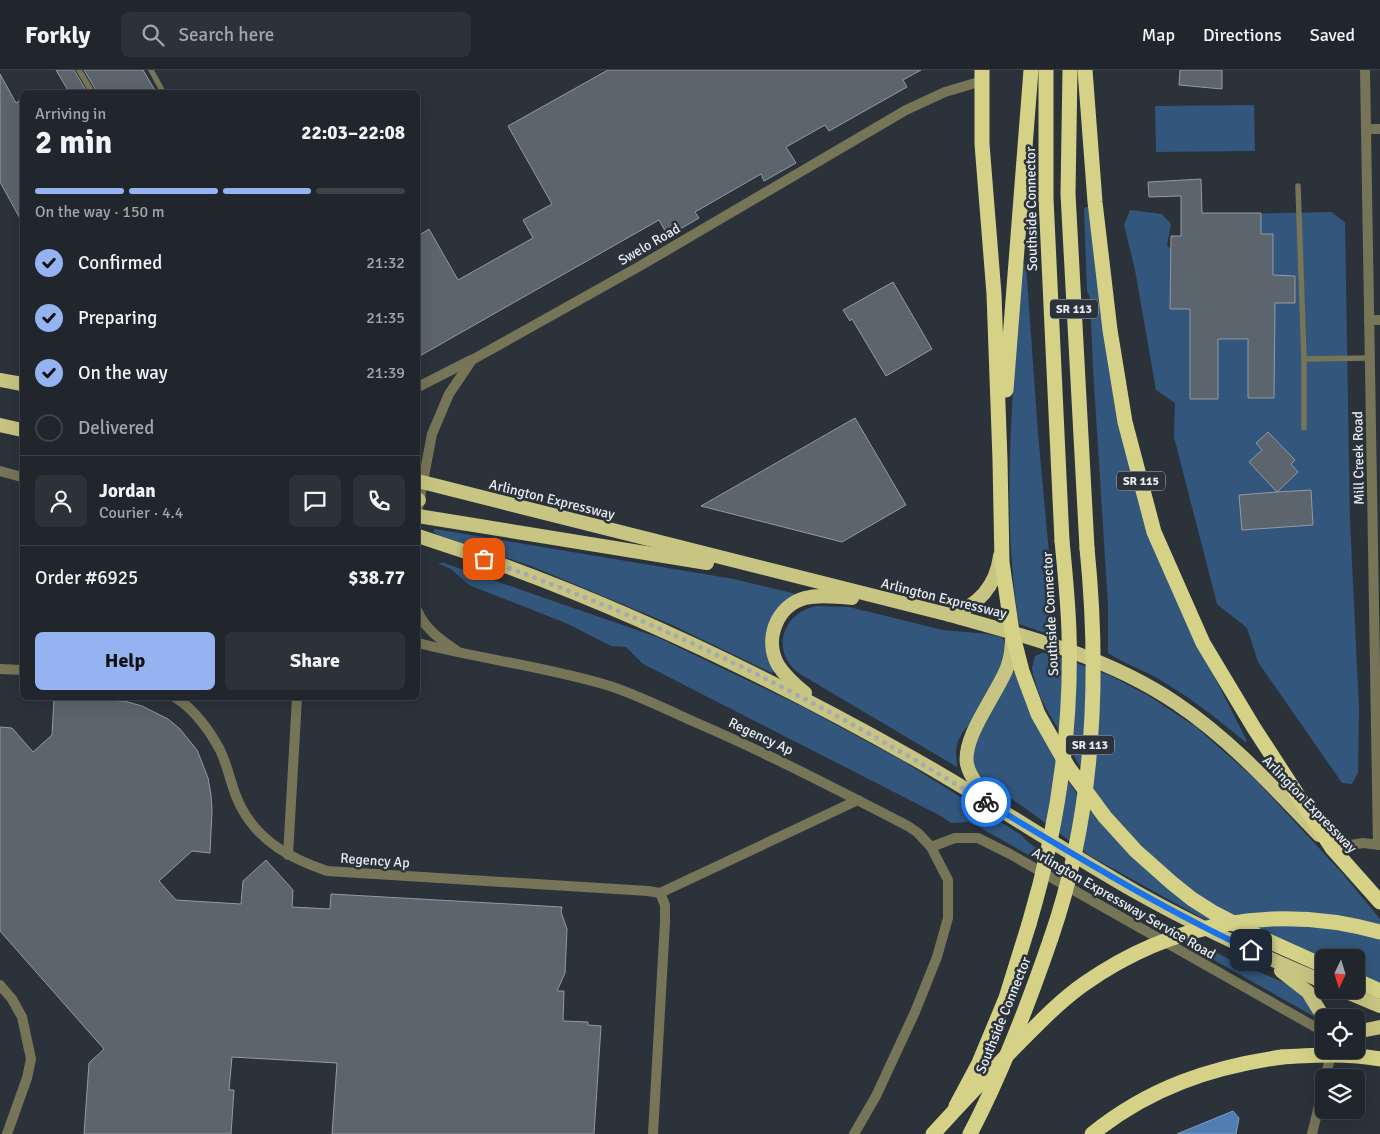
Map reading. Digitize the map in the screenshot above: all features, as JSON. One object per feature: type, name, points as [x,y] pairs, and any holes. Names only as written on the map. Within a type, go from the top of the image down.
[{"type":"highway","points":[[1000,460],[1031,70]]},
{"type":"highway","name":"Southside Connector","points":[[940,1134],[978,1063],[1006,998],[1041,885],[1052,837],[1062,768],[1069,682],[1069,632],[1062,541],[1046,198],[1046,70]]},
{"type":"highway","name":"Southside Connector","points":[[970,1134],[1027,1007],[1051,938],[1073,859],[1086,780],[1091,729],[1093,627],[1068,194],[1070,70]]},
{"type":"highway","name":"SR 115","points":[[1085,70],[1095,202],[1110,330],[1125,422],[1154,532],[1204,643],[1254,728],[1332,848]]},
{"type":"highway","points":[[982,76],[982,144],[994,294],[1001,543],[1004,578],[1012,632],[1022,671],[1038,714],[1068,767],[1105,817],[1136,851],[1192,899],[1214,914],[1315,962]]},
{"type":"highway","points":[[0,380],[20,384]]},
{"type":"highway","points":[[0,425],[20,430]]},
{"type":"highway","name":"Arlington Expressway","points":[[420,482],[950,615],[1065,648],[1109,666],[1149,686],[1178,704],[1235,751],[1332,848],[1380,902]]},
{"type":"highway","points":[[420,516],[790,576]]},
{"type":"highway","points":[[420,537],[517,570],[608,606],[712,653],[830,712],[923,764],[1144,896],[1227,939],[1294,979],[1313,998],[1319,1009]]},
{"type":"highway","points":[[950,615],[970,606],[991,585],[998,566],[1001,543]]},
{"type":"highway","points":[[830,712],[799,688],[778,664],[772,642],[773,631],[780,616],[794,603],[813,597],[838,597],[909,606]]},
{"type":"highway","points":[[1012,632],[1011,652],[1006,669],[972,734],[967,758],[972,775],[980,786],[1000,806],[1026,826]]},
{"type":"highway","points":[[933,1134],[1016,1046],[1064,1000],[1084,984],[1105,971],[1148,948],[1197,930],[1245,920],[1271,918],[1306,918],[1339,922],[1380,932]]},
{"type":"highway","points":[[1227,939],[1315,978]]},
{"type":"highway","points":[[1365,984],[1380,991]]},
{"type":"highway","points":[[1363,999],[1380,1006]]},
{"type":"highway","points":[[1365,1030],[1380,1027]]},
{"type":"highway","points":[[1092,1134],[1108,1121],[1173,1084],[1246,1062],[1323,1054],[1380,1059]]},
{"type":"street","name":"Mill Creek Road","points":[[1365,70],[1369,320],[1376,514],[1379,845]]},
{"type":"street","name":"Swelo Road","points":[[420,482],[432,434],[449,394],[472,360],[640,266],[906,110],[982,76]]},
{"type":"street","points":[[1367,129],[1380,129]]},
{"type":"street","points":[[1369,320],[1380,320]]},
{"type":"street","points":[[420,386],[472,360]]},
{"type":"street","points":[[0,471],[20,476]]},
{"type":"street","points":[[420,617],[434,635],[462,654]]},
{"type":"street","name":"Regency Ap","points":[[420,644],[462,654],[560,673],[612,687],[715,730],[789,764],[908,826],[918,833],[931,847],[948,880],[948,918],[937,957],[917,1007],[880,1090],[854,1134]]},
{"type":"street","points":[[0,669],[20,670]]},
{"type":"street","name":"Regency Ap","points":[[178,700],[200,720],[220,750],[241,808],[253,826],[276,848],[297,860],[327,871],[660,893]]},
{"type":"street","points":[[288,855],[297,700]]},
{"type":"street","points":[[653,1134],[665,922],[665,905],[660,893],[858,800]]},
{"type":"street","name":"Arlington Expressway Service Road","points":[[931,847],[955,838],[978,838],[1010,854],[1315,1027]]},
{"type":"street","points":[[1332,848],[1363,843],[1379,845]]},
{"type":"street","points":[[0,985],[12,999],[22,1017],[31,1059],[27,1078],[8,1134]]},
{"type":"street","points":[[1365,1056],[1380,1064]]},
{"type":"street","points":[[1312,1134],[1316,1119]]},
{"type":"lane","points":[[79,70],[91,90]]},
{"type":"lane","points":[[151,70],[162,90]]},
{"type":"lane","points":[[1298,186],[1304,360],[1304,428]]},
{"type":"lane","points":[[1304,360],[1370,358]]},
{"type":"shaded area","points":[[1254,105],[1255,151],[1156,152],[1155,106]]},
{"type":"shaded area","points":[[1088,207],[1112,383],[1190,629],[1247,741],[1245,742],[1180,692],[1108,653],[1108,606],[1090,298],[1087,291],[1084,208]]},
{"type":"shaded area","points":[[1130,210],[1162,214],[1171,224],[1167,246],[1182,256],[1240,214],[1331,212],[1345,222],[1350,521],[1359,708],[1358,773],[1352,784],[1342,783],[1258,662],[1247,628],[1217,604],[1174,437],[1175,403],[1156,390],[1135,270],[1124,225]]},
{"type":"shaded area","points":[[1022,264],[1026,265],[1038,433],[1052,586],[1054,636],[1019,624],[1013,579],[1009,489],[1010,444]]},
{"type":"shaded area","points":[[435,529],[734,579],[796,594],[773,620],[766,638],[769,658],[775,671],[772,673],[670,624],[531,566],[436,534],[433,531]]},
{"type":"shaded area","points":[[438,563],[444,563],[657,637],[803,707],[903,761],[1021,835],[1029,843],[1085,880],[1168,928],[1225,957],[1287,984],[1303,995],[1314,1013],[1313,1016],[979,827],[968,822],[951,823],[941,816],[643,664],[626,647],[611,646],[568,624],[469,585],[451,569]]},
{"type":"shaded area","points":[[817,606],[849,607],[943,630],[988,634],[1003,638],[1006,657],[974,721],[964,730],[958,741],[956,750],[957,767],[800,674],[791,666],[784,651],[784,633],[793,618],[808,608]]},
{"type":"shaded area","points":[[1042,653],[1052,654],[1109,675],[1149,696],[1196,727],[1254,778],[1343,874],[1380,919],[1380,988],[1365,980],[1365,949],[1315,949],[1315,958],[1216,908],[1171,874],[1121,826],[1098,797],[1041,699],[1032,668],[1035,656]]},
{"type":"shaded area","points":[[1011,672],[1014,672],[1032,713],[1065,776],[1080,799],[1119,843],[1278,952],[1276,953],[1200,917],[1090,856],[982,778],[972,764],[973,746]]},
{"type":"shaded area","points":[[1233,1111],[1239,1118],[1236,1134],[1177,1134]]},
{"type":"building","points":[[56,70],[74,70],[86,90],[68,90]]},
{"type":"building","points":[[84,70],[143,70],[155,90],[96,90]]},
{"type":"building","points":[[608,70],[921,70],[903,80],[907,87],[829,131],[825,125],[786,147],[796,163],[764,181],[761,174],[695,212],[699,218],[668,236],[659,220],[420,356],[420,235],[429,229],[458,280],[533,238],[523,220],[552,204],[508,126]]},
{"type":"building","points":[[1180,70],[1222,70],[1222,89],[1179,85]]},
{"type":"building","points":[[0,74],[16,103],[20,100],[20,218],[0,182]]},
{"type":"building","points":[[1201,179],[1202,213],[1261,213],[1261,234],[1273,234],[1273,275],[1295,276],[1295,303],[1275,303],[1274,398],[1248,398],[1248,339],[1218,339],[1218,399],[1190,399],[1190,309],[1170,309],[1171,236],[1181,236],[1181,196],[1149,197],[1148,182]]},
{"type":"building","points":[[893,282],[932,349],[886,376],[852,319],[850,321],[843,310]]},
{"type":"building","points":[[855,418],[906,505],[842,542],[701,506]]},
{"type":"building","points":[[1268,432],[1295,460],[1291,464],[1298,472],[1277,492],[1249,462],[1262,450],[1256,443]]},
{"type":"building","points":[[1311,490],[1313,525],[1242,530],[1239,495]]},
{"type":"building","points":[[54,700],[124,701],[142,706],[168,719],[180,729],[197,750],[208,778],[211,795],[210,853],[192,851],[159,881],[176,900],[241,904],[243,881],[266,860],[293,890],[292,907],[330,909],[331,894],[562,907],[561,912],[567,929],[565,973],[557,991],[564,991],[563,1021],[588,1022],[588,1025],[601,1026],[594,1134],[332,1134],[337,1063],[232,1057],[229,1090],[234,1090],[231,1134],[84,1134],[89,1063],[104,1049],[0,931],[0,727],[12,728],[33,752],[52,735]]},
{"type":"way so far","points":[[484,559],[608,606],[728,660],[845,720],[986,802]]},
{"type":"route","points":[[986,802],[1136,892],[1215,934],[1251,950]]}]
